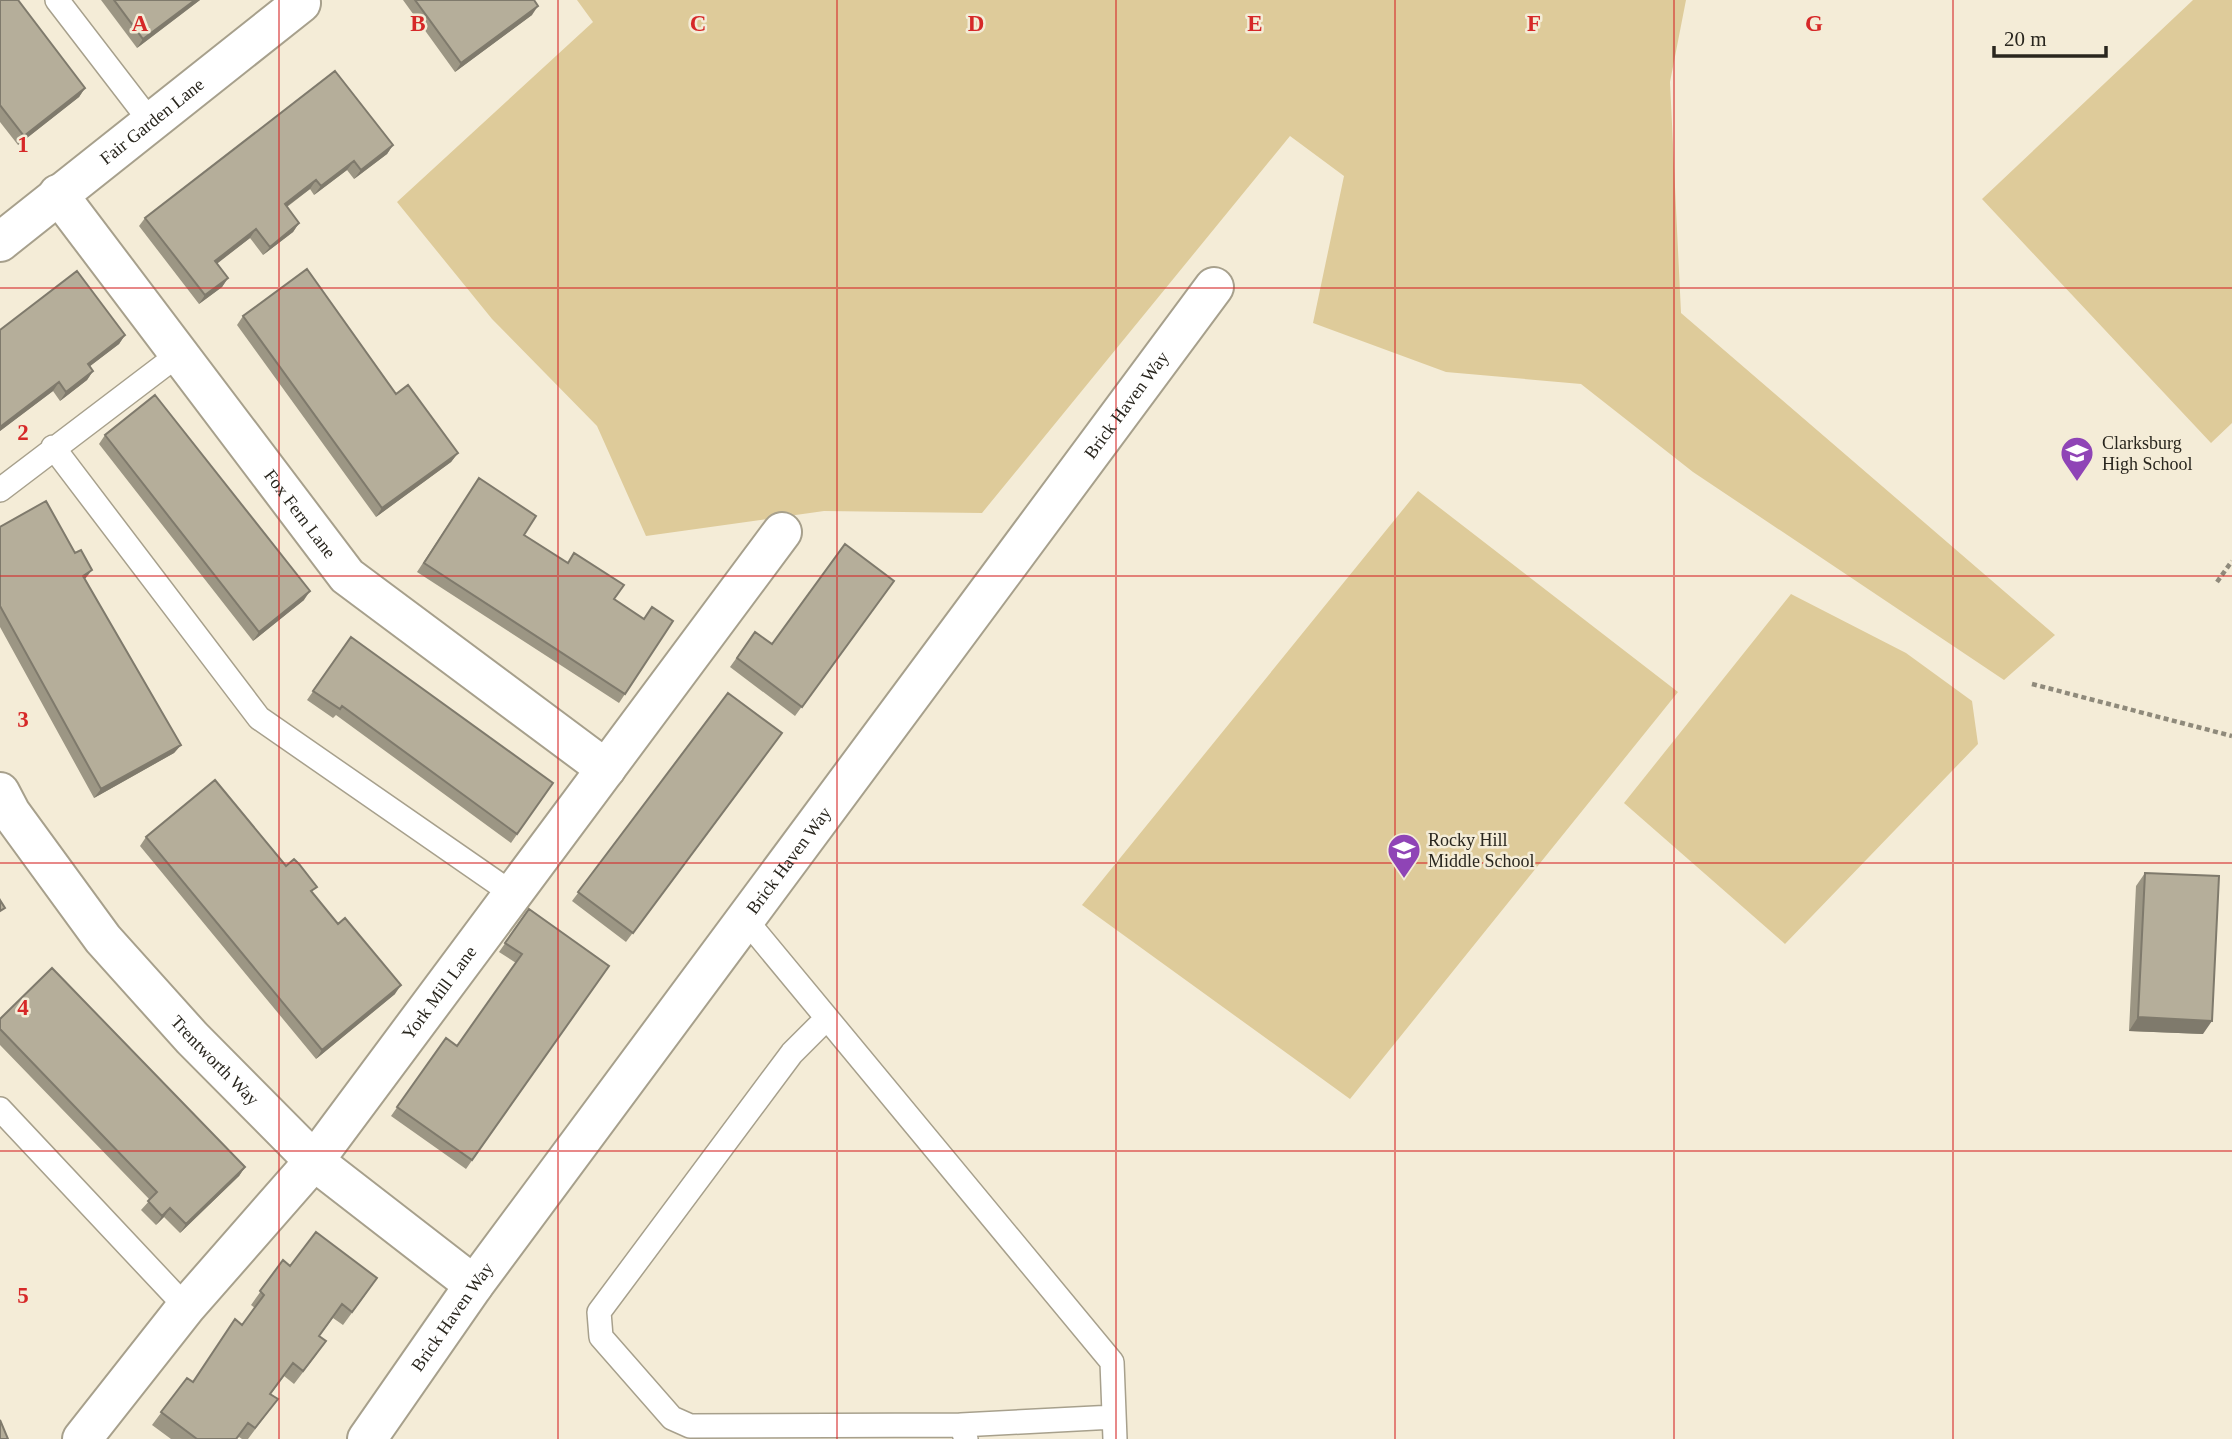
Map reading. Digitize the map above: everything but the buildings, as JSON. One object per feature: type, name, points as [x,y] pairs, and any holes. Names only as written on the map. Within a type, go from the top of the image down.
[{"type":"street","name":"Fair Garden Lane","points":[[0,242],[301,3],[299,0]]},
{"type":"street","name":"Fox Fern Lane","points":[[58,194],[347,576],[606,769]]},
{"type":"street","name":"Brick Haven Way","points":[[367,1439],[474,1285],[1214,287]]},
{"type":"street","name":"York Mill Lane","points":[[82,1439],[186,1307],[314,1161],[782,532]]},
{"type":"street","name":"Trentworth Way","points":[[0,792],[11,813],[103,939],[192,1038],[314,1161],[474,1285]]},
{"type":"lane","points":[[57,0],[150,121]]},
{"type":"lane","points":[[0,490],[53,447],[179,354]]},
{"type":"lane","points":[[53,447],[259,718],[513,894]]},
{"type":"lane","points":[[745,919],[1112,1362],[1115,1428],[963,1432],[690,1426],[672,1418],[601,1337],[599,1312],[792,1053],[827,1018]]},
{"type":"lane","points":[[0,1109],[186,1307]]},
{"type":"path","points":[[2217,582],[2232,561]]},
{"type":"path","points":[[2032,684],[2232,736]]},
{"type":"shaded area","points":[[577,0],[1686,0],[1670,82],[1681,313],[2055,635],[2004,680],[1693,472],[1581,384],[1446,372],[1313,323],[1344,176],[1290,136],[982,513],[824,511],[646,536],[597,426],[492,319],[397,202],[593,22]]},
{"type":"shaded area","points":[[2193,0],[2232,0],[2232,423],[2211,443],[1982,199]]},
{"type":"shaded area","points":[[1418,491],[1678,692],[1350,1099],[1082,905]]},
{"type":"shaded area","points":[[1791,594],[1906,653],[1972,701],[1978,744],[1785,944],[1624,803]]},
{"type":"place","name":"Clarksburg High School","points":[[2077,483]]},
{"type":"place","name":"Rocky Hill Middle School","points":[[1404,880]]}]
